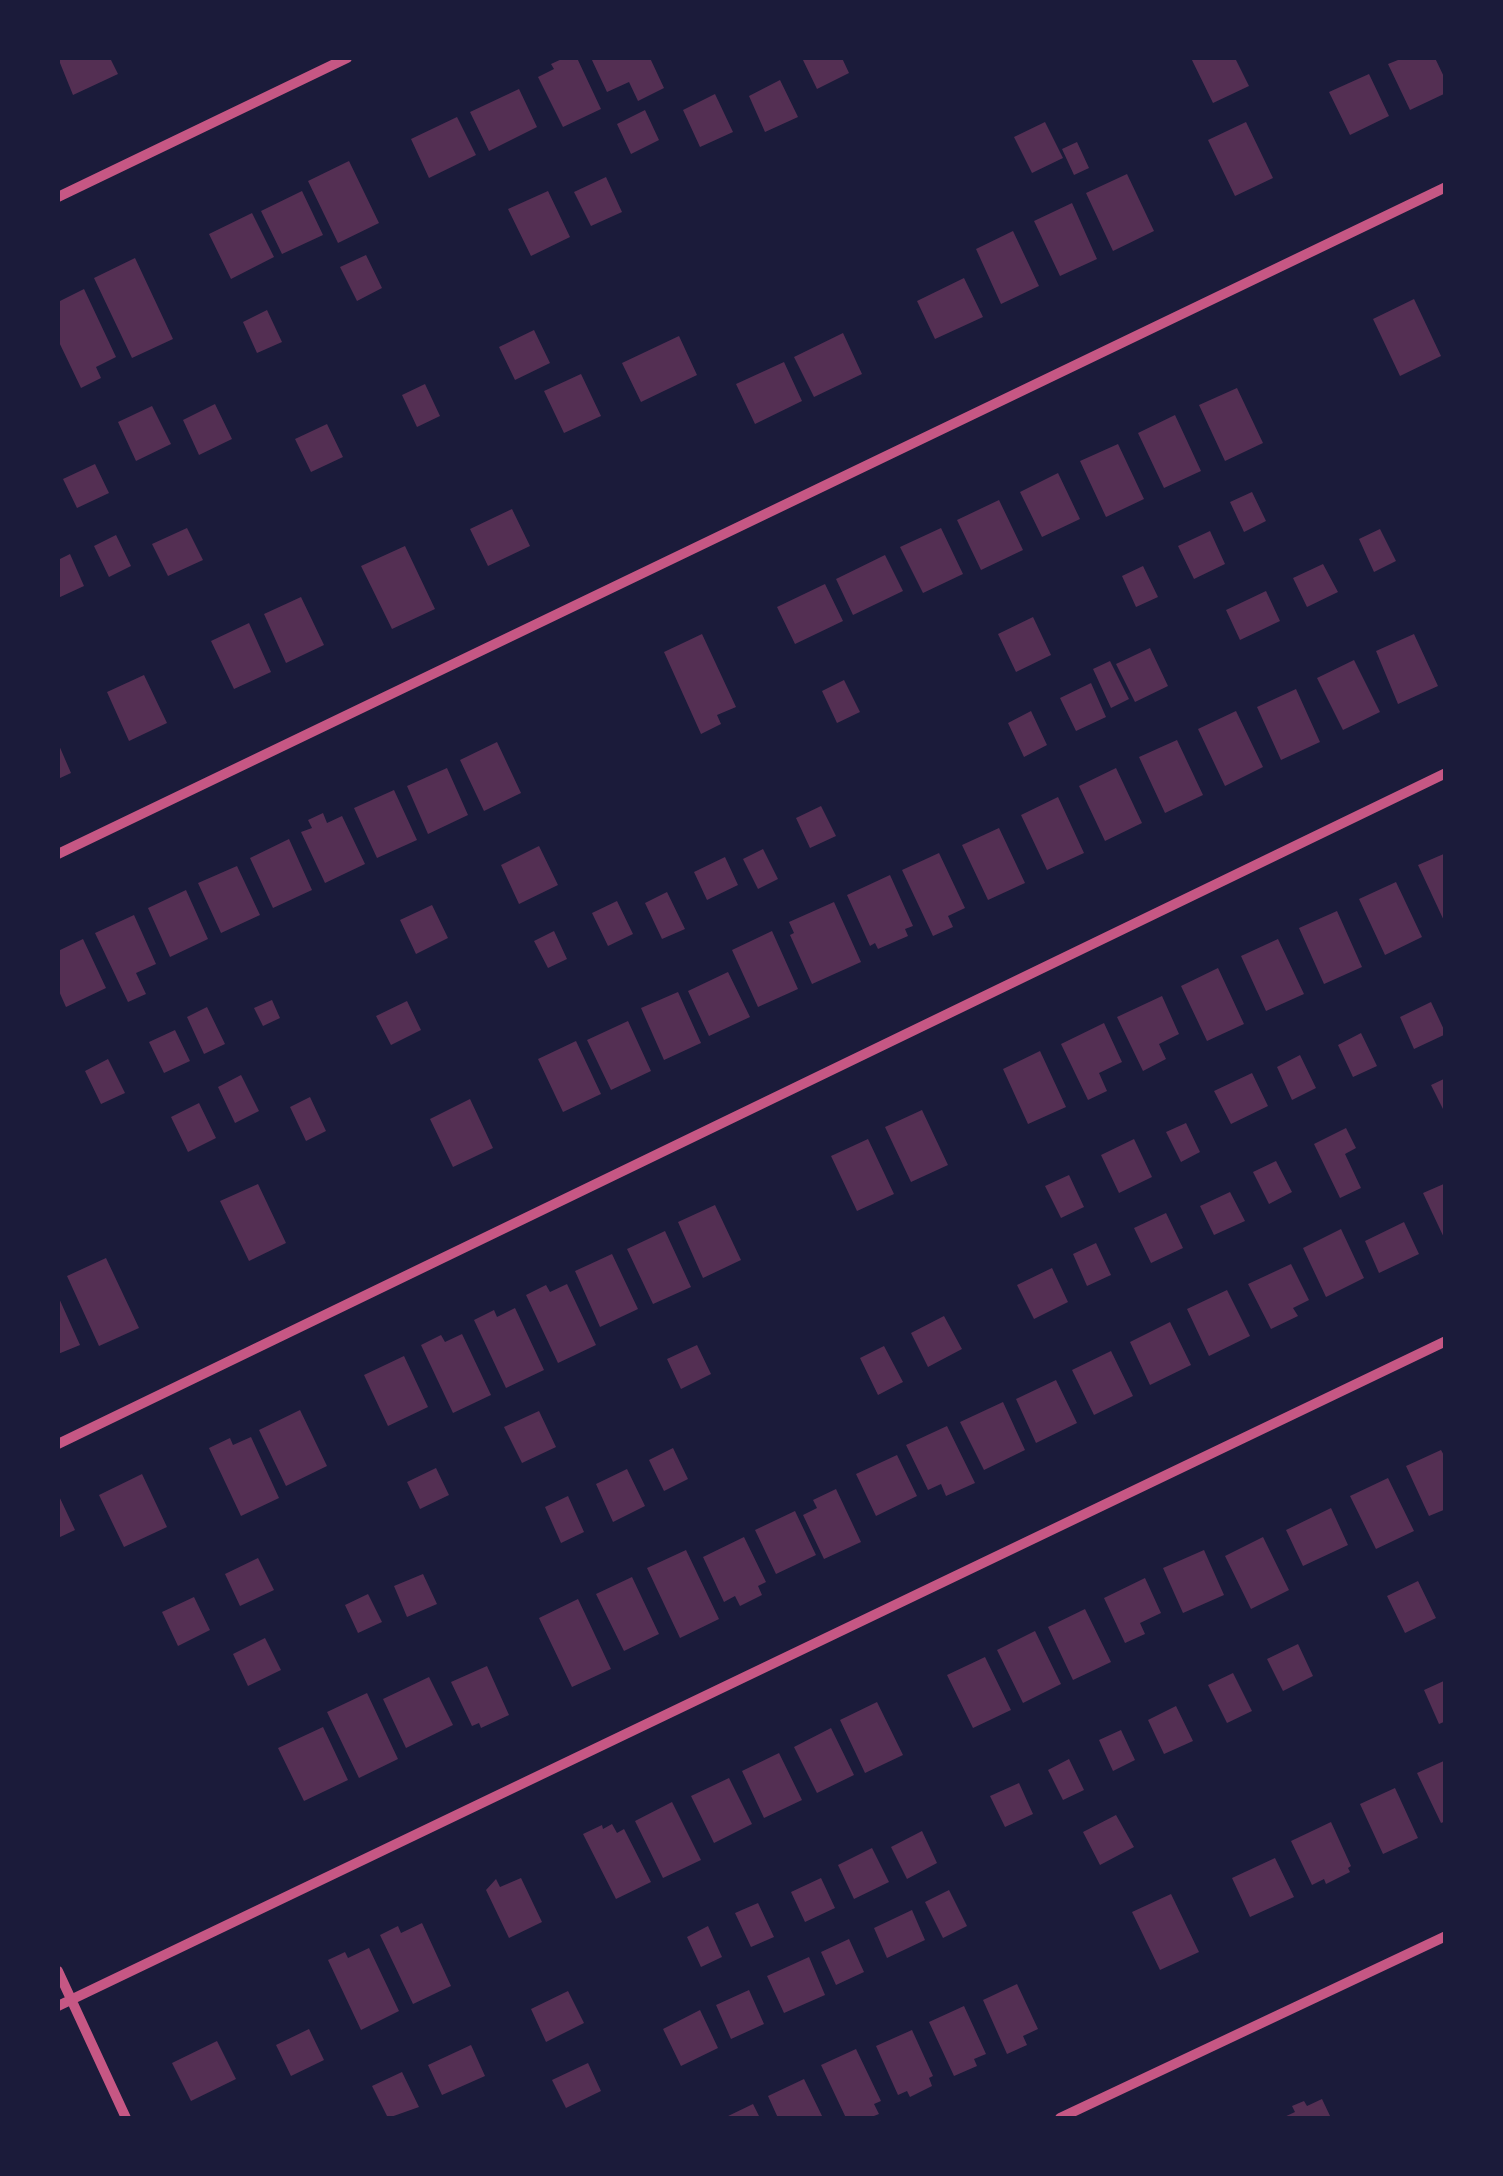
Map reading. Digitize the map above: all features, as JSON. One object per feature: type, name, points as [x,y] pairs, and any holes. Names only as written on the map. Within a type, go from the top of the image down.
[{"type":"street","points":[[58,197],[347,58]]},
{"type":"street","points":[[58,854],[1446,187]]},
{"type":"street","points":[[58,1444],[1446,772]]},
{"type":"street","points":[[58,2006],[1446,1341]]},
{"type":"street","points":[[1060,2118],[1446,1936]]},
{"type":"street","points":[[58,1971],[126,2118]]},
{"type":"building","points":[[58,58],[110,58],[118,74],[73,95]]},
{"type":"building","points":[[564,58],[577,58],[601,109],[563,127],[538,77]]},
{"type":"building","points":[[591,58],[650,58],[664,88],[638,101],[629,82],[607,92]]},
{"type":"building","points":[[802,58],[842,58],[849,73],[817,89]]},
{"type":"building","points":[[1191,58],[1235,58],[1249,86],[1213,103]]},
{"type":"building","points":[[1403,58],[1435,58],[1446,81],[1446,93],[1410,110],[1388,64]]},
{"type":"building","points":[[1369,74],[1389,116],[1350,135],[1329,92]]},
{"type":"building","points":[[780,80],[798,117],[765,132],[749,96]]},
{"type":"building","points":[[519,89],[537,127],[489,151],[470,112]]},
{"type":"building","points":[[715,94],[733,132],[700,147],[683,110]]},
{"type":"building","points":[[645,110],[659,140],[631,154],[617,124]]},
{"type":"building","points":[[457,117],[476,155],[429,178],[411,139]]},
{"type":"building","points":[[1045,122],[1063,158],[1032,173],[1014,137]]},
{"type":"building","points":[[1246,122],[1273,178],[1235,196],[1208,140]]},
{"type":"building","points":[[1077,142],[1089,168],[1074,175],[1062,149]]},
{"type":"building","points":[[349,161],[379,223],[338,243],[308,181]]},
{"type":"building","points":[[1127,174],[1154,231],[1113,251],[1086,193]]},
{"type":"building","points":[[606,177],[622,212],[591,226],[574,192]]},
{"type":"building","points":[[302,191],[323,235],[282,254],[261,211]]},
{"type":"building","points":[[548,191],[570,237],[531,256],[508,209]]},
{"type":"building","points":[[1072,203],[1097,259],[1060,276],[1034,221]]},
{"type":"building","points":[[252,213],[274,257],[231,279],[209,234]]},
{"type":"building","points":[[1013,231],[1039,286],[1001,304],[976,249]]},
{"type":"building","points":[[366,255],[382,288],[357,301],[340,267]]},
{"type":"building","points":[[135,258],[173,339],[132,358],[94,278]]},
{"type":"building","points":[[964,278],[983,317],[935,339],[917,301]]},
{"type":"building","points":[[84,289],[116,357],[96,367],[101,378],[81,388],[58,340],[58,302]]},
{"type":"building","points":[[1414,299],[1441,356],[1400,376],[1373,319]]},
{"type":"building","points":[[267,310],[282,342],[257,353],[243,322]]},
{"type":"building","points":[[534,330],[550,363],[515,380],[499,347]]},
{"type":"building","points":[[843,333],[862,374],[814,397],[794,357]]},
{"type":"building","points":[[679,336],[697,375],[641,402],[622,363]]},
{"type":"building","points":[[784,362],[802,401],[755,424],[736,384]]},
{"type":"building","points":[[581,374],[601,416],[564,433],[544,391]]},
{"type":"building","points":[[425,384],[440,416],[417,427],[402,395]]},
{"type":"building","points":[[1237,388],[1263,443],[1225,461],[1199,405]]},
{"type":"building","points":[[215,404],[232,439],[199,455],[183,420]]},
{"type":"building","points":[[152,406],[171,444],[136,461],[118,422]]},
{"type":"building","points":[[1175,415],[1201,471],[1164,488],[1138,433]]},
{"type":"building","points":[[327,424],[343,457],[311,472],[295,439]]},
{"type":"building","points":[[1118,444],[1144,499],[1106,517],[1080,461]]},
{"type":"building","points":[[95,464],[109,493],[77,508],[63,479]]},
{"type":"building","points":[[1058,473],[1080,519],[1042,537],[1020,492]]},
{"type":"building","points":[[1252,492],[1266,521],[1244,532],[1230,502]]},
{"type":"building","points":[[999,500],[1023,550],[981,570],[957,520]]},
{"type":"building","points":[[512,509],[530,546],[488,566],[470,529]]},
{"type":"building","points":[[187,528],[203,560],[168,576],[152,544]]},
{"type":"building","points":[[941,528],[963,574],[923,593],[900,547]]},
{"type":"building","points":[[1380,529],[1396,561],[1374,572],[1359,539]]},
{"type":"building","points":[[1210,531],[1225,564],[1194,579],[1178,546]]},
{"type":"building","points":[[116,535],[131,566],[109,577],[94,546]]},
{"type":"building","points":[[405,546],[435,609],[392,629],[361,566]]},
{"type":"building","points":[[70,554],[84,586],[58,598],[58,560]]},
{"type":"building","points":[[885,555],[903,591],[853,615],[836,579]]},
{"type":"building","points":[[1323,564],[1338,592],[1307,607],[1293,578]]},
{"type":"building","points":[[1143,566],[1158,597],[1136,607],[1122,576]]},
{"type":"building","points":[[825,584],[843,621],[795,644],[777,607]]},
{"type":"building","points":[[1266,591],[1280,621],[1240,640],[1226,610]]},
{"type":"building","points":[[301,597],[324,645],[286,663],[264,614]]},
{"type":"building","points":[[1033,617],[1051,655],[1016,672],[998,634]]},
{"type":"building","points":[[249,623],[271,672],[234,689],[211,641]]},
{"type":"building","points":[[702,634],[736,707],[717,715],[721,724],[701,734],[664,652]]},
{"type":"building","points":[[1414,634],[1438,686],[1398,704],[1376,651]]},
{"type":"building","points":[[1150,648],[1168,686],[1135,702],[1116,664]]},
{"type":"building","points":[[1354,660],[1380,712],[1343,730],[1317,678]]},
{"type":"building","points":[[1110,661],[1129,699],[1111,708],[1093,669]]},
{"type":"building","points":[[144,675],[167,723],[129,741],[107,692]]},
{"type":"building","points":[[844,680],[860,712],[837,723],[822,691]]},
{"type":"building","points":[[1091,683],[1106,717],[1076,731],[1060,698]]},
{"type":"building","points":[[1296,689],[1320,742],[1281,760],[1257,707]]},
{"type":"building","points":[[1031,711],[1047,745],[1024,757],[1008,723]]},
{"type":"building","points":[[1236,711],[1263,767],[1225,786],[1198,729]]},
{"type":"building","points":[[1177,740],[1203,795],[1165,813],[1139,757]]},
{"type":"building","points":[[497,742],[521,793],[484,811],[460,760]]},
{"type":"building","points":[[58,743],[71,773],[58,779]]},
{"type":"building","points":[[447,768],[468,815],[428,834],[407,786]]},
{"type":"building","points":[[1116,768],[1142,823],[1105,841],[1079,786]]},
{"type":"building","points":[[394,790],[417,840],[377,858],[354,808]]},
{"type":"building","points":[[1058,797],[1084,853],[1047,870],[1021,815]]},
{"type":"building","points":[[821,806],[836,836],[810,848],[796,818]]},
{"type":"building","points":[[323,813],[327,823],[342,816],[365,864],[325,883],[301,832],[312,828],[308,820]]},
{"type":"building","points":[[999,828],[1025,883],[988,900],[962,845]]},
{"type":"building","points":[[289,839],[312,890],[273,908],[250,858]]},
{"type":"building","points":[[539,846],[558,885],[519,904],[501,865]]},
{"type":"building","points":[[763,849],[778,879],[758,889],[743,859]]},
{"type":"building","points":[[939,853],[965,908],[948,916],[953,927],[933,936],[902,870]]},
{"type":"building","points":[[1446,853],[1446,925],[1418,865]]},
{"type":"building","points":[[725,857],[738,885],[707,900],[694,872]]},
{"type":"building","points":[[237,866],[260,915],[221,933],[198,883]]},
{"type":"building","points":[[890,875],[913,926],[905,929],[908,936],[878,949],[875,943],[870,946],[847,895]]},
{"type":"building","points":[[1396,882],[1422,937],[1385,955],[1359,899]]},
{"type":"building","points":[[186,890],[208,939],[170,957],[148,908]]},
{"type":"building","points":[[667,892],[685,929],[662,939],[645,903]]},
{"type":"building","points":[[617,901],[633,934],[608,946],[592,913]]},
{"type":"building","points":[[834,902],[861,962],[812,984],[790,935],[794,933],[789,922]]},
{"type":"building","points":[[432,905],[448,938],[416,954],[400,920]]},
{"type":"building","points":[[1337,911],[1362,967],[1324,984],[1299,928]]},
{"type":"building","points":[[134,915],[156,964],[136,973],[146,994],[128,1002],[95,933]]},
{"type":"building","points":[[554,931],[567,959],[548,968],[534,941]]},
{"type":"building","points":[[772,931],[798,989],[758,1007],[732,950]]},
{"type":"building","points":[[83,939],[106,988],[66,1007],[58,989],[58,951]]},
{"type":"building","points":[[1278,939],[1304,994],[1266,1011],[1241,956]]},
{"type":"building","points":[[1218,968],[1244,1024],[1207,1041],[1181,986]]},
{"type":"building","points":[[728,972],[750,1017],[709,1036],[688,991]]},
{"type":"building","points":[[678,992],[701,1043],[664,1060],[641,1008]]},
{"type":"building","points":[[1162,996],[1179,1034],[1159,1044],[1166,1059],[1143,1071],[1117,1017]]},
{"type":"building","points":[[272,1000],[280,1018],[263,1026],[254,1008]]},
{"type":"building","points":[[407,1001],[421,1030],[391,1045],[376,1016]]},
{"type":"building","points":[[1431,1002],[1446,1034],[1414,1049],[1400,1017]]},
{"type":"building","points":[[207,1007],[225,1044],[204,1054],[187,1017]]},
{"type":"building","points":[[628,1021],[651,1071],[611,1090],[587,1040]]},
{"type":"building","points":[[1104,1023],[1122,1062],[1099,1073],[1107,1091],[1088,1100],[1061,1044]]},
{"type":"building","points":[[175,1030],[190,1061],[164,1073],[149,1042]]},
{"type":"building","points":[[1361,1033],[1377,1066],[1353,1077],[1338,1045]]},
{"type":"building","points":[[576,1041],[601,1094],[563,1112],[538,1059]]},
{"type":"building","points":[[1040,1051],[1066,1107],[1028,1124],[1003,1069]]},
{"type":"building","points":[[1300,1055],[1316,1088],[1292,1100],[1277,1067]]},
{"type":"building","points":[[108,1059],[125,1093],[101,1104],[85,1071]]},
{"type":"building","points":[[1252,1073],[1268,1106],[1231,1124],[1214,1091]]},
{"type":"building","points":[[241,1075],[259,1111],[235,1123],[218,1087]]},
{"type":"building","points":[[1446,1078],[1446,1115],[1431,1085]]},
{"type":"building","points":[[310,1097],[326,1131],[306,1141],[290,1107]]},
{"type":"building","points":[[470,1099],[493,1148],[453,1167],[430,1119]]},
{"type":"building","points":[[199,1103],[216,1138],[188,1152],[171,1117]]},
{"type":"building","points":[[922,1110],[948,1165],[911,1182],[885,1127]]},
{"type":"building","points":[[1186,1123],[1200,1152],[1181,1162],[1166,1132]]},
{"type":"building","points":[[1346,1128],[1356,1148],[1345,1154],[1361,1188],[1340,1198],[1314,1144]]},
{"type":"building","points":[[868,1139],[894,1194],[857,1211],[831,1156]]},
{"type":"building","points":[[1134,1139],[1152,1177],[1119,1193],[1101,1155]]},
{"type":"building","points":[[1276,1161],[1292,1192],[1269,1204],[1253,1172]]},
{"type":"building","points":[[1069,1175],[1084,1207],[1061,1218],[1045,1186]]},
{"type":"building","points":[[1446,1183],[1446,1242],[1423,1193]]},
{"type":"building","points":[[258,1184],[286,1243],[249,1261],[220,1201]]},
{"type":"building","points":[[1230,1192],[1245,1221],[1214,1235],[1200,1206]]},
{"type":"building","points":[[715,1205],[741,1260],[703,1278],[678,1222]]},
{"type":"building","points":[[1166,1213],[1183,1248],[1151,1263],[1134,1228]]},
{"type":"building","points":[[1404,1222],[1419,1254],[1379,1273],[1365,1241]]},
{"type":"building","points":[[1341,1229],[1364,1278],[1326,1297],[1303,1248]]},
{"type":"building","points":[[665,1231],[691,1287],[653,1304],[627,1249]]},
{"type":"building","points":[[1096,1243],[1111,1275],[1087,1286],[1073,1254]]},
{"type":"building","points":[[612,1254],[638,1309],[600,1327],[575,1271]]},
{"type":"building","points":[[106,1258],[139,1328],[99,1346],[67,1276]]},
{"type":"building","points":[[1291,1264],[1309,1300],[1293,1308],[1298,1316],[1271,1329],[1248,1284]]},
{"type":"building","points":[[1052,1268],[1068,1302],[1034,1319],[1017,1285]]},
{"type":"building","points":[[567,1284],[596,1345],[558,1363],[526,1295],[546,1285],[550,1292]]},
{"type":"building","points":[[1227,1290],[1250,1336],[1209,1356],[1187,1309]]},
{"type":"building","points":[[58,1296],[80,1345],[58,1354]]},
{"type":"building","points":[[515,1308],[544,1370],[506,1388],[474,1320],[494,1310],[497,1317]]},
{"type":"building","points":[[944,1316],[962,1349],[928,1367],[911,1333]]},
{"type":"building","points":[[1170,1322],[1191,1365],[1150,1385],[1130,1342]]},
{"type":"building","points":[[462,1334],[491,1395],[453,1413],[421,1345],[441,1335],[445,1342]]},
{"type":"building","points":[[697,1345],[711,1374],[681,1389],[667,1359]]},
{"type":"building","points":[[884,1346],[903,1382],[878,1395],[860,1358]]},
{"type":"building","points":[[1111,1351],[1133,1396],[1094,1415],[1072,1370]]},
{"type":"building","points":[[404,1356],[428,1407],[388,1426],[364,1375]]},
{"type":"building","points":[[1056,1380],[1077,1423],[1036,1443],[1016,1399]]},
{"type":"building","points":[[1003,1402],[1025,1450],[984,1470],[960,1422]]},
{"type":"building","points":[[300,1410],[327,1466],[286,1486],[259,1430]]},
{"type":"building","points":[[539,1411],[556,1447],[522,1463],[504,1427]]},
{"type":"building","points":[[947,1426],[975,1483],[946,1496],[941,1484],[928,1490],[906,1445]]},
{"type":"building","points":[[251,1437],[279,1498],[241,1516],[209,1448],[230,1438],[233,1445]]},
{"type":"building","points":[[673,1448],[688,1479],[664,1491],[649,1460]]},
{"type":"building","points":[[1441,1450],[1446,1459],[1446,1509],[1429,1516],[1406,1466]]},
{"type":"building","points":[[897,1455],[917,1496],[876,1516],[856,1474]]},
{"type":"building","points":[[436,1468],[449,1495],[420,1509],[407,1482]]},
{"type":"building","points":[[627,1469],[645,1506],[613,1522],[596,1484]]},
{"type":"building","points":[[142,1474],[167,1527],[124,1547],[99,1495]]},
{"type":"building","points":[[1388,1478],[1414,1531],[1376,1549],[1350,1496]]},
{"type":"building","points":[[836,1489],[861,1542],[824,1559],[803,1515],[817,1508],[813,1500]]},
{"type":"building","points":[[58,1494],[75,1530],[58,1538]]},
{"type":"building","points":[[568,1496],[584,1532],[561,1543],[545,1507]]},
{"type":"building","points":[[1331,1508],[1348,1545],[1303,1566],[1286,1530]]},
{"type":"building","points":[[795,1511],[816,1555],[776,1574],[755,1530]]},
{"type":"building","points":[[744,1537],[766,1582],[758,1586],[762,1595],[740,1606],[735,1596],[724,1602],[703,1557]]},
{"type":"building","points":[[1263,1537],[1289,1590],[1251,1609],[1225,1556]]},
{"type":"building","points":[[686,1550],[719,1619],[680,1638],[647,1568]]},
{"type":"building","points":[[1204,1550],[1224,1595],[1183,1613],[1163,1568]]},
{"type":"building","points":[[258,1558],[274,1590],[240,1606],[225,1574]]},
{"type":"building","points":[[423,1574],[437,1604],[407,1617],[394,1586]]},
{"type":"building","points":[[632,1577],[659,1634],[624,1651],[596,1594]]},
{"type":"building","points":[[1145,1578],[1161,1613],[1140,1623],[1145,1634],[1125,1643],[1104,1598]]},
{"type":"building","points":[[1418,1581],[1436,1618],[1405,1633],[1387,1596]]},
{"type":"building","points":[[368,1594],[382,1622],[358,1633],[345,1605]]},
{"type":"building","points":[[194,1597],[210,1630],[178,1646],[162,1612]]},
{"type":"building","points":[[578,1599],[611,1669],[572,1687],[539,1618]]},
{"type":"building","points":[[1085,1609],[1111,1662],[1073,1680],[1048,1627]]},
{"type":"building","points":[[1035,1631],[1061,1684],[1023,1703],[997,1650]]},
{"type":"building","points":[[265,1638],[281,1670],[248,1686],[233,1654]]},
{"type":"building","points":[[1298,1644],[1313,1676],[1283,1691],[1267,1659]]},
{"type":"building","points":[[985,1657],[1011,1710],[973,1728],[947,1675]]},
{"type":"building","points":[[487,1666],[509,1715],[481,1728],[479,1723],[472,1726],[451,1682]]},
{"type":"building","points":[[1233,1673],[1252,1711],[1227,1723],[1208,1685]]},
{"type":"building","points":[[429,1677],[453,1725],[406,1748],[383,1699]]},
{"type":"building","points":[[1446,1680],[1446,1721],[1439,1724],[1424,1690]]},
{"type":"building","points":[[367,1693],[398,1759],[359,1778],[327,1712]]},
{"type":"building","points":[[877,1702],[903,1755],[865,1773],[840,1720]]},
{"type":"building","points":[[1176,1706],[1193,1741],[1164,1754],[1148,1720]]},
{"type":"building","points":[[323,1727],[348,1780],[304,1801],[278,1748]]},
{"type":"building","points":[[831,1728],[854,1775],[817,1793],[794,1747]]},
{"type":"building","points":[[1121,1730],[1135,1760],[1113,1771],[1099,1740]]},
{"type":"building","points":[[779,1753],[802,1800],[764,1818],[742,1771]]},
{"type":"building","points":[[1069,1759],[1084,1790],[1063,1800],[1048,1770]]},
{"type":"building","points":[[1446,1760],[1446,1821],[1441,1823],[1417,1773]]},
{"type":"building","points":[[729,1778],[752,1824],[714,1843],[691,1796]]},
{"type":"building","points":[[1019,1783],[1033,1814],[1005,1827],[990,1796]]},
{"type":"building","points":[[1395,1788],[1418,1838],[1383,1854],[1360,1804]]},
{"type":"building","points":[[672,1802],[701,1860],[663,1878],[635,1821]]},
{"type":"building","points":[[1116,1815],[1134,1847],[1100,1865],[1083,1832]]},
{"type":"building","points":[[1331,1822],[1351,1866],[1350,1872],[1326,1884],[1324,1879],[1312,1885],[1291,1841]]},
{"type":"building","points":[[612,1824],[617,1833],[624,1829],[651,1882],[616,1899],[583,1834]]},
{"type":"building","points":[[922,1831],[937,1863],[907,1879],[891,1847]]},
{"type":"building","points":[[872,1848],[889,1882],[854,1899],[838,1865]]},
{"type":"building","points":[[1275,1858],[1294,1897],[1250,1917],[1232,1878]]},
{"type":"building","points":[[521,1878],[542,1922],[509,1938],[486,1890],[496,1879],[500,1887]]},
{"type":"building","points":[[821,1878],[835,1908],[805,1922],[791,1892]]},
{"type":"building","points":[[949,1890],[967,1926],[943,1938],[925,1902]]},
{"type":"building","points":[[1171,1894],[1199,1952],[1160,1970],[1132,1912]]},
{"type":"building","points":[[758,1903],[774,1937],[751,1947],[735,1913]]},
{"type":"building","points":[[912,1910],[925,1940],[887,1958],[874,1928]]},
{"type":"building","points":[[422,1923],[451,1986],[413,2004],[380,1935],[398,1926],[401,1933]]},
{"type":"building","points":[[708,1926],[722,1957],[701,1967],[687,1937]]},
{"type":"building","points":[[849,1939],[864,1972],[836,1985],[821,1952]]},
{"type":"building","points":[[369,1948],[399,2011],[361,2030],[328,1960],[345,1952],[348,1958]]},
{"type":"building","points":[[809,1957],[825,1995],[784,2013],[767,1976]]},
{"type":"building","points":[[1017,1984],[1038,2029],[1023,2036],[1027,2045],[1007,2054],[983,2000]]},
{"type":"building","points":[[749,1990],[764,2024],[731,2039],[716,2005]]},
{"type":"building","points":[[568,1991],[584,2023],[546,2042],[531,2009]]},
{"type":"building","points":[[964,2006],[986,2054],[974,2059],[977,2066],[954,2076],[929,2022]]},
{"type":"building","points":[[700,2010],[718,2048],[681,2066],[663,2029]]},
{"type":"building","points":[[309,2029],[324,2060],[291,2076],[276,2045]]},
{"type":"building","points":[[912,2030],[933,2076],[929,2078],[932,2086],[910,2097],[907,2091],[898,2095],[876,2046]]},
{"type":"building","points":[[217,2041],[236,2079],[191,2101],[172,2063]]},
{"type":"building","points":[[471,2045],[485,2076],[442,2095],[428,2065]]},
{"type":"building","points":[[856,2049],[881,2101],[874,2104],[879,2114],[869,2118],[846,2118],[821,2065]]},
{"type":"building","points":[[588,2063],[601,2091],[566,2108],[552,2080]]},
{"type":"building","points":[[402,2072],[419,2107],[388,2118],[372,2086]]},
{"type":"building","points":[[804,2079],[823,2118],[778,2118],[768,2096]]},
{"type":"building","points":[[1322,2099],[1331,2118],[1282,2118],[1295,2112],[1292,2106],[1304,2101],[1307,2106]]},
{"type":"building","points":[[753,2104],[760,2118],[724,2118]]}]
